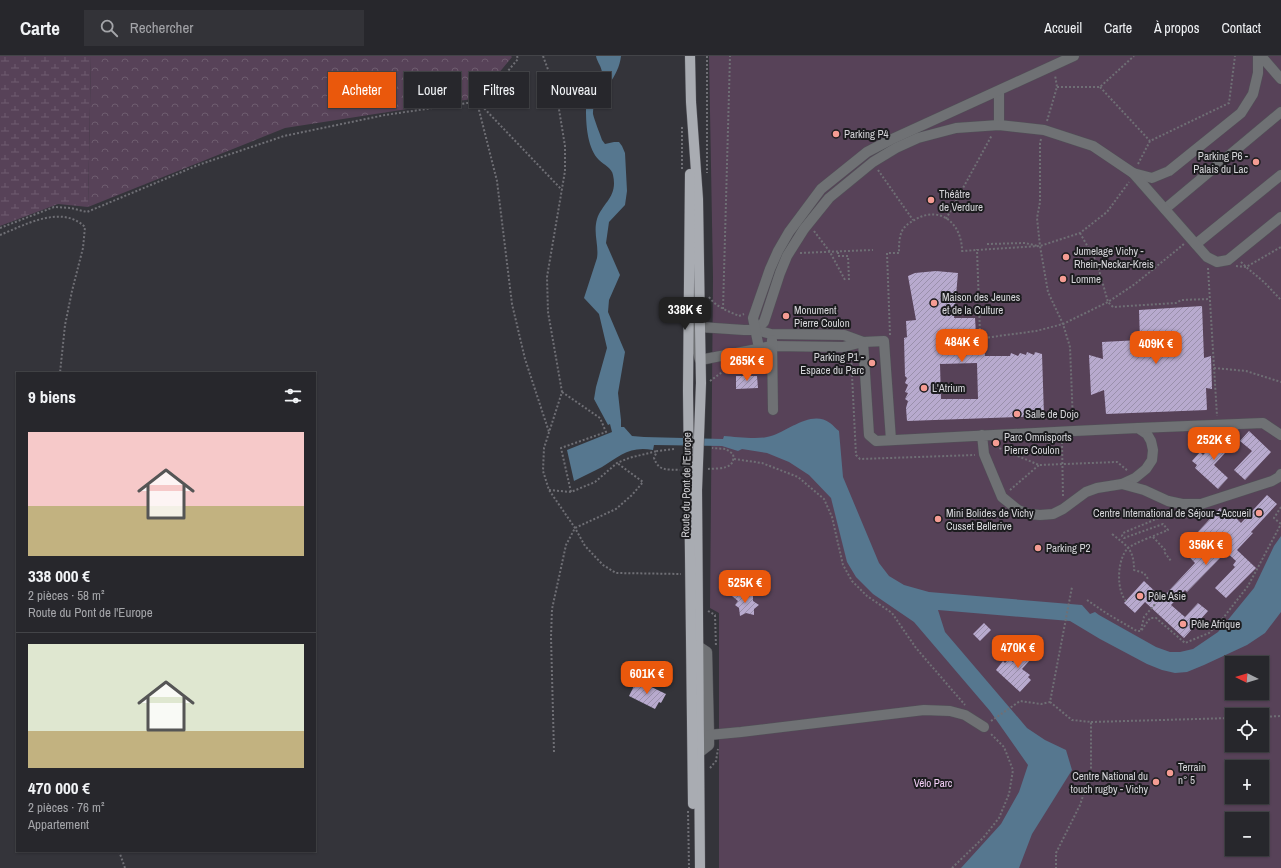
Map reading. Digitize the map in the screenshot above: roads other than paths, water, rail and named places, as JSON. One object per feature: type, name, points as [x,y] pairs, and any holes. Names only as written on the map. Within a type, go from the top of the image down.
[{"type":"main road","name":"Route du Pont de l'Europe","points":[[690,56],[689,311],[691,342],[688,391],[694,868]]},
{"type":"main road","name":"Route du Pont de l'Europe","points":[[691,102],[698,199],[701,383],[697,490],[700,868]]},
{"type":"street","points":[[759,348],[753,318],[770,269],[789,232],[821,189],[867,152],[916,127],[1074,56]]},
{"type":"street","points":[[1259,56],[1279,75]]},
{"type":"street","points":[[1133,173],[1152,178],[1169,171],[1241,113],[1253,94],[1258,73],[1259,56]]},
{"type":"street","points":[[998,125],[999,91]]},
{"type":"street","points":[[1165,209],[1281,112]]},
{"type":"street","points":[[756,330],[764,322],[780,273],[791,250],[804,229],[829,198],[873,162],[896,148],[918,138],[956,128],[998,125],[1044,130],[1093,146],[1133,173],[1165,209],[1189,244],[1206,263],[1228,260],[1281,217]]},
{"type":"street","points":[[1189,244],[1281,175]]},
{"type":"street","points":[[863,342],[844,335],[772,334],[756,330],[700,327],[691,342],[700,360],[772,346],[843,347],[863,342],[884,341],[890,440]]},
{"type":"street","points":[[772,334],[773,410]]},
{"type":"street","points":[[863,342],[869,435],[876,440],[1263,423],[1281,435]]},
{"type":"street","points":[[984,435],[984,454],[1002,497],[1018,510],[1028,514],[1040,515],[1053,514],[1063,509],[1086,492],[1097,488],[1122,484],[1136,478],[1146,469],[1152,460],[1153,450],[1151,441],[1147,434],[1138,428]]},
{"type":"street","points":[[1122,484],[1144,490],[1168,501],[1182,504],[1201,504],[1272,481],[1280,476]]},
{"type":"street","points":[[698,646],[707,652],[709,735],[709,745],[700,752]]},
{"type":"street","points":[[709,735],[924,710],[950,711],[965,715],[984,727]]},
{"type":"water","points":[[596,56],[621,56],[617,71],[611,81],[611,72],[602,72]]},
{"type":"water","points":[[587,108],[594,108],[593,114],[602,140],[605,144],[619,142],[625,153],[627,191],[625,205],[609,222],[606,243],[620,275],[609,300],[608,312],[625,352],[618,393],[621,427],[624,427],[632,436],[723,439],[724,436],[761,438],[771,436],[800,422],[816,418],[823,419],[839,431],[843,477],[879,563],[889,576],[904,585],[929,592],[1082,605],[1090,614],[1095,612],[1156,647],[1170,652],[1180,652],[1193,649],[1218,632],[1254,588],[1274,546],[1281,536],[1281,612],[1265,633],[1247,645],[1187,672],[1175,673],[1147,664],[1070,621],[938,610],[945,632],[1027,728],[1045,740],[1066,750],[1072,770],[1032,834],[1019,868],[961,868],[1001,824],[1019,792],[1028,765],[990,711],[914,622],[873,594],[856,577],[847,562],[831,498],[809,475],[789,462],[767,453],[742,449],[738,451],[722,446],[654,445],[653,450],[637,449],[625,453],[602,467],[574,481],[567,450],[612,432],[610,424],[608,425],[594,399],[607,348],[599,314],[584,298],[597,258],[597,219],[612,194],[614,183],[611,170],[599,160],[592,150],[587,131]]},
{"type":"place","name":"Parking P4","points":[[836,134]]},
{"type":"place","name":"Parking P6 - Palais du Lac","points":[[1256,162]]},
{"type":"place","name":"Théâtre de Verdure","points":[[931,200]]},
{"type":"place","name":"Jumelage Vichy - Rhein-Neckar-Kreis","points":[[1066,257]]},
{"type":"place","name":"Lomme","points":[[1063,279]]},
{"type":"place","name":"Maison des Jeunes et de la Culture","points":[[934,303]]},
{"type":"place","name":"Monument Pierre Coulon","points":[[786,316]]},
{"type":"place","name":"Parking P1 - Espace du Parc","points":[[872,363]]},
{"type":"place","name":"L'Atrium","points":[[924,388]]},
{"type":"place","name":"Salle de Dojo","points":[[1017,414]]},
{"type":"place","name":"Parc Omnisports Pierre Coulon","points":[[996,443]]},
{"type":"place","name":"Centre International de Séjour - Accueil","points":[[1259,513]]},
{"type":"place","name":"Mini Bolides de Vichy Cusset Bellerive","points":[[938,519]]},
{"type":"place","name":"Parking P2","points":[[1038,548]]},
{"type":"place","name":"Pôle Asie","points":[[1140,596]]},
{"type":"place","name":"Pôle Afrique","points":[[1183,624]]},
{"type":"place","name":"Terrain n° 5","points":[[1170,773]]},
{"type":"place","name":"Centre National du touch rugby - Vichy","points":[[1156,782]]},
{"type":"park label","name":"Vélo Parc","points":[[933,783]]}]
